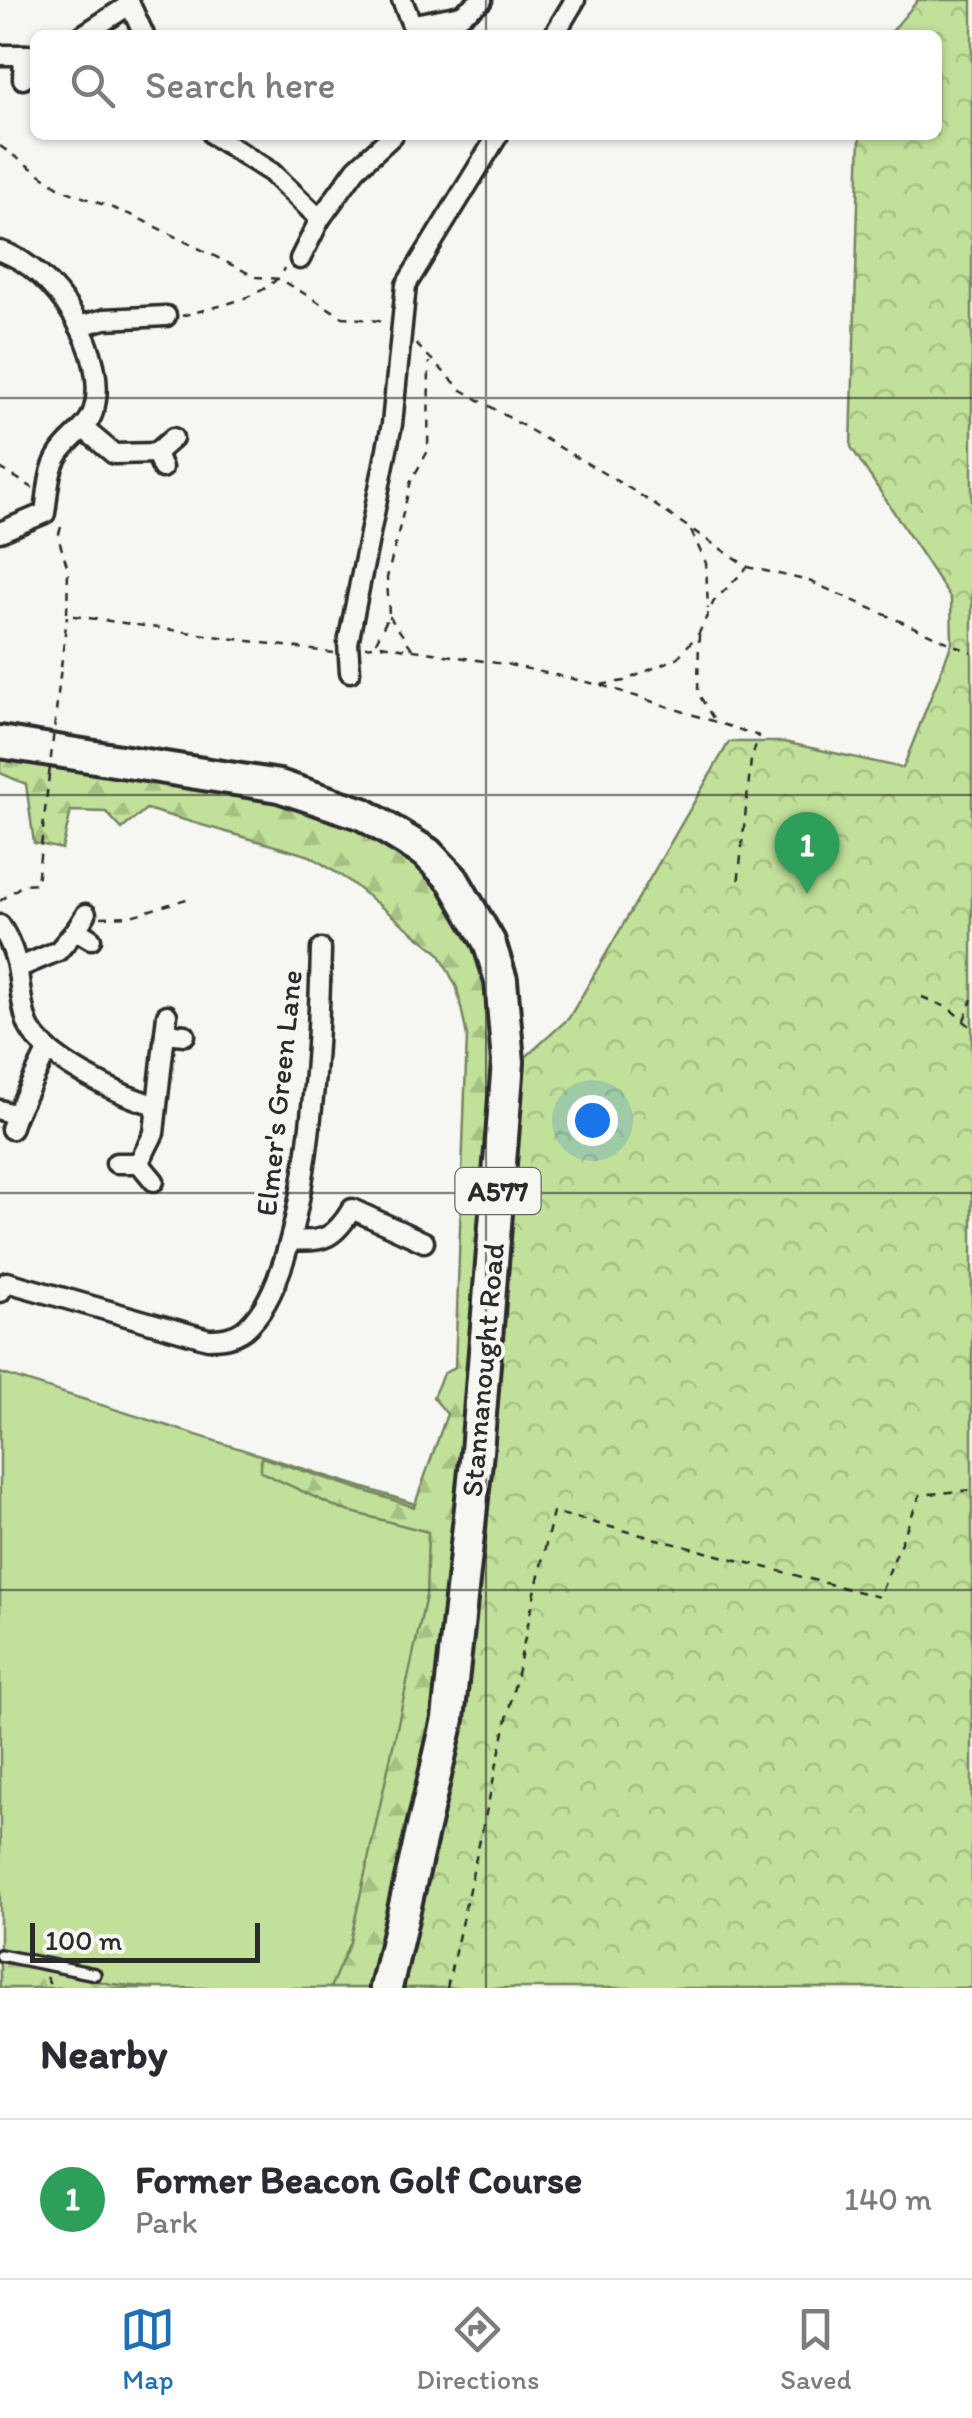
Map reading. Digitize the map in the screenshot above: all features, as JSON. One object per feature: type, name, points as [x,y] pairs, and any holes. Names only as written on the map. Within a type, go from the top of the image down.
[{"type":"main road","name":"Stannanought Road","points":[[0,742],[279,786],[362,814],[427,853],[453,880],[489,942],[501,980],[508,1062],[476,1452],[448,1718],[386,1988]]},
{"type":"street","points":[[402,0],[415,30],[461,15],[482,0]]},
{"type":"street","points":[[557,30],[575,0]]},
{"type":"street","points":[[89,30],[128,2],[142,30]]},
{"type":"street","points":[[0,55],[30,55],[23,79]]},
{"type":"street","points":[[300,260],[320,220],[356,169],[387,140]]},
{"type":"street","points":[[349,663],[392,424],[406,286],[495,140]]},
{"type":"street","points":[[237,141],[320,220]]},
{"type":"street","points":[[0,250],[36,268],[68,302],[79,326],[95,388],[94,411],[56,459],[46,506],[60,527]]},
{"type":"street","points":[[79,326],[105,319],[166,316]]},
{"type":"street","points":[[83,428],[114,454],[159,461],[174,438]]},
{"type":"street","points":[[0,532],[46,506]]},
{"type":"street","points":[[0,925],[20,967],[29,1030],[48,1049],[118,1094],[156,1105]]},
{"type":"street","points":[[20,967],[58,951],[84,928]]},
{"type":"street","name":"Elmer's Green Lane","points":[[0,1292],[7,1282],[41,1296],[208,1339],[227,1338],[247,1327],[267,1301],[291,1240],[300,1196],[321,949]]},
{"type":"street","points":[[139,1163],[154,1132],[166,1024],[185,1035]]},
{"type":"street","points":[[9,1118],[48,1049]]},
{"type":"street","points":[[116,1163],[139,1163],[154,1180]]},
{"type":"street","points":[[291,1240],[326,1240],[338,1233],[352,1209],[424,1242]]},
{"type":"lane","points":[[0,1955],[95,1974]]},
{"type":"path","points":[[0,146],[61,190],[134,216],[256,277],[280,278],[343,316],[400,324],[428,360],[462,390],[687,526],[748,568],[809,581],[972,653]]},
{"type":"path","points":[[166,316],[182,316],[256,292],[280,278]]},
{"type":"path","points":[[413,651],[388,615],[385,594],[411,481],[428,451],[428,360]]},
{"type":"path","points":[[0,468],[46,506]]},
{"type":"path","points":[[687,526],[706,562],[707,616]]},
{"type":"path","points":[[0,900],[24,884],[37,884],[67,614],[68,569],[58,537],[60,527]]},
{"type":"path","points":[[600,684],[663,667],[699,632],[725,588],[748,568]]},
{"type":"path","points":[[67,614],[349,663],[374,645],[388,615]]},
{"type":"path","points":[[699,632],[698,693],[715,721]]},
{"type":"path","points":[[374,645],[600,684],[758,736],[751,760],[738,885]]},
{"type":"path","points":[[84,928],[193,897]]},
{"type":"path","points":[[922,996],[972,1028]]},
{"type":"path","points":[[964,1020],[972,1000]]},
{"type":"path","points":[[447,1988],[553,1512],[879,1597],[920,1496],[972,1490]]},
{"type":"green space","points":[[918,0],[972,0],[972,1988],[386,1988],[448,1719],[519,1063],[569,1018],[729,742],[784,742],[903,768],[952,643],[951,599],[851,447],[860,140],[942,140],[942,30],[893,30]]},
{"type":"green space","points":[[0,755],[290,797],[398,840],[463,901],[504,1033],[443,1709],[374,1988],[330,1988],[350,1942],[426,1596],[428,1532],[340,1509],[261,1472],[261,1457],[414,1507],[447,1414],[433,1397],[443,1374],[455,1367],[467,1036],[457,988],[439,953],[349,881],[310,856],[146,809],[122,829],[106,812],[71,811],[62,849],[34,843],[26,784],[0,773]]},
{"type":"green space","points":[[0,1373],[412,1503],[458,1524],[386,1988],[0,1988]]},
{"type":"green space","points":[[0,1958],[111,1984],[154,1988],[0,1988]]},
{"type":"place","name":"Former Beacon Golf Course","points":[[807,894]]}]
